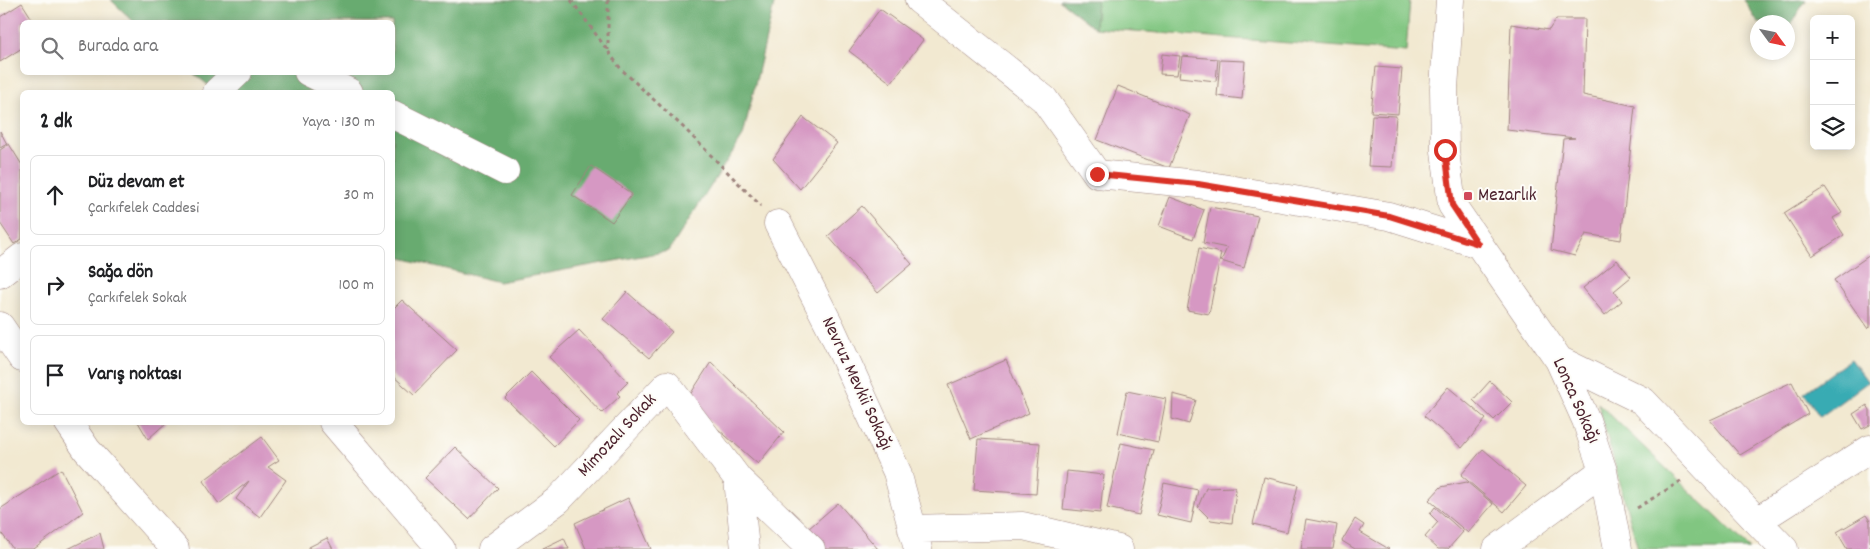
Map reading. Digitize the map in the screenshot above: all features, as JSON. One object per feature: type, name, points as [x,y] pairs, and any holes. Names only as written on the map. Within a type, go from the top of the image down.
[{"type":"street","points":[[919,0],[1044,98],[1097,174],[1198,184],[1389,216],[1478,244]]},
{"type":"street","name":"Lonca Sokağı","points":[[1450,0],[1444,88],[1445,150],[1452,205],[1559,360],[1586,420],[1603,471],[1618,549]]},
{"type":"street","points":[[218,90],[235,75]]},
{"type":"street","points":[[314,75],[345,90]]},
{"type":"street","points":[[395,115],[505,170]]},
{"type":"street","name":"Nevruz Mevkii Sokağı","points":[[778,224],[831,328],[897,472],[915,539]]},
{"type":"street","points":[[0,274],[20,259]]},
{"type":"street","points":[[0,326],[20,355]]},
{"type":"street","points":[[1559,360],[1643,401],[1784,549]]},
{"type":"street","name":"Mimozalı Sokak","points":[[492,549],[558,500],[667,385],[738,479],[811,549]]},
{"type":"street","points":[[70,425],[88,450],[176,549]]},
{"type":"street","points":[[336,425],[441,549]]},
{"type":"street","points":[[1757,521],[1870,449]]},
{"type":"street","points":[[1497,549],[1603,471]]},
{"type":"street","points":[[738,479],[745,549]]},
{"type":"street","points":[[915,539],[1022,526],[1119,549]]},
{"type":"path","points":[[571,0],[621,69],[684,128],[778,224]]},
{"type":"path","points":[[608,0],[608,51]]},
{"type":"path","points":[[1613,523],[1704,466]]},
{"type":"green space","points":[[111,0],[775,0],[743,136],[669,251],[499,282],[395,256],[395,90],[214,90],[196,75],[395,75],[395,20],[132,20]]},
{"type":"green space","points":[[1059,0],[1097,0],[1095,28]]},
{"type":"green space","points":[[1097,0],[1410,0],[1406,52],[1095,28]]},
{"type":"green space","points":[[1744,0],[1806,0],[1795,17],[1795,15],[1753,15]]},
{"type":"green space","points":[[1598,403],[1750,549],[1638,549]]},
{"type":"water","points":[[1851,359],[1868,382],[1820,417],[1804,393]]},
{"type":"building","points":[[22,3],[33,20],[20,20],[20,49],[0,62],[0,17]]},
{"type":"building","points":[[880,9],[923,40],[891,83],[849,51]]},
{"type":"building","points":[[1556,19],[1585,19],[1583,95],[1635,106],[1621,240],[1586,234],[1575,256],[1551,250],[1563,139],[1575,138],[1507,130],[1511,24],[1549,30]]},
{"type":"building","points":[[1162,54],[1180,56],[1177,75],[1160,74]]},
{"type":"building","points":[[1182,56],[1218,59],[1216,81],[1179,77]]},
{"type":"building","points":[[1220,60],[1245,61],[1242,99],[1217,96]]},
{"type":"building","points":[[1376,67],[1402,69],[1398,114],[1371,112]]},
{"type":"building","points":[[1118,86],[1190,115],[1169,168],[1097,140]]},
{"type":"building","points":[[1372,115],[1396,116],[1392,167],[1368,166]]},
{"type":"building","points":[[803,117],[837,143],[800,189],[773,159]]},
{"type":"building","points":[[0,131],[7,144],[0,148]]},
{"type":"building","points":[[9,144],[20,162],[20,240],[14,244],[0,223],[0,150]]},
{"type":"building","points":[[591,166],[632,194],[612,222],[572,195]]},
{"type":"building","points":[[1825,187],[1842,213],[1833,218],[1844,235],[1812,256],[1784,213]]},
{"type":"building","points":[[1170,197],[1204,210],[1193,239],[1159,226]]},
{"type":"building","points":[[862,206],[912,264],[878,293],[828,236]]},
{"type":"building","points":[[1210,207],[1258,216],[1244,268],[1221,261],[1227,248],[1203,243]]},
{"type":"building","points":[[1199,248],[1221,253],[1209,314],[1187,310]]},
{"type":"building","points":[[1870,255],[1870,327],[1868,329],[1834,280]]},
{"type":"building","points":[[1617,260],[1631,277],[1614,291],[1622,301],[1605,315],[1583,288]]},
{"type":"building","points":[[627,292],[672,332],[649,358],[603,319]]},
{"type":"building","points":[[402,300],[457,350],[414,395],[395,378],[395,307]]},
{"type":"building","points":[[579,330],[628,382],[617,393],[620,396],[602,413],[549,357]]},
{"type":"building","points":[[1006,360],[1029,413],[971,439],[948,385]]},
{"type":"building","points":[[711,362],[784,432],[758,464],[686,401]]},
{"type":"building","points":[[531,372],[579,420],[554,446],[505,398]]},
{"type":"building","points":[[1490,381],[1512,402],[1494,420],[1473,400]]},
{"type":"building","points":[[1792,382],[1808,414],[1740,455],[1710,420]]},
{"type":"building","points":[[1448,387],[1486,419],[1462,448],[1424,416]]},
{"type":"building","points":[[1127,391],[1166,399],[1158,442],[1118,433]]},
{"type":"building","points":[[1173,394],[1196,400],[1189,424],[1172,419]]},
{"type":"building","points":[[1867,405],[1870,410],[1870,425],[1862,429],[1853,414]]},
{"type":"building","points":[[140,425],[164,425],[148,439]]},
{"type":"building","points":[[262,437],[279,460],[268,467],[286,480],[260,517],[236,499],[249,481],[219,504],[203,481]]},
{"type":"building","points":[[978,439],[1040,443],[1036,494],[974,490]]},
{"type":"building","points":[[1121,443],[1154,450],[1139,515],[1107,508]]},
{"type":"building","points":[[455,447],[498,488],[469,519],[425,478]]},
{"type":"building","points":[[1483,449],[1526,486],[1504,512],[1461,475]]},
{"type":"building","points":[[61,469],[83,512],[34,549],[13,549],[0,531],[0,509]]},
{"type":"building","points":[[1067,471],[1104,475],[1100,513],[1063,509]]},
{"type":"building","points":[[1264,477],[1298,485],[1287,532],[1253,524]]},
{"type":"building","points":[[1467,482],[1493,504],[1468,533],[1429,500],[1441,487]]},
{"type":"building","points":[[1164,483],[1198,490],[1191,523],[1157,515]]},
{"type":"building","points":[[1234,487],[1236,490],[1232,523],[1211,520],[1198,507],[1206,488]]},
{"type":"building","points":[[628,498],[651,549],[586,549],[575,523]]},
{"type":"building","points":[[838,503],[878,549],[825,549],[808,529]]},
{"type":"building","points":[[1435,507],[1463,532],[1448,549],[1438,549],[1425,537],[1438,522],[1430,514]]},
{"type":"building","points":[[1866,515],[1870,521],[1870,549],[1847,549],[1837,532]]},
{"type":"building","points":[[1306,519],[1337,525],[1333,549],[1301,549]]},
{"type":"building","points":[[1355,519],[1364,525],[1360,532],[1389,549],[1355,549],[1342,541]]},
{"type":"building","points":[[100,533],[104,549],[68,549]]},
{"type":"building","points":[[327,538],[333,549],[309,549],[309,547]]},
{"type":"building","points":[[564,538],[569,549],[541,549]]},
{"type":"place","name":"Mezarlık","points":[[1468,196]]},
{"type":"route","points":[[1097,174],[1198,184],[1389,216],[1478,244],[1452,205],[1445,150]]}]
